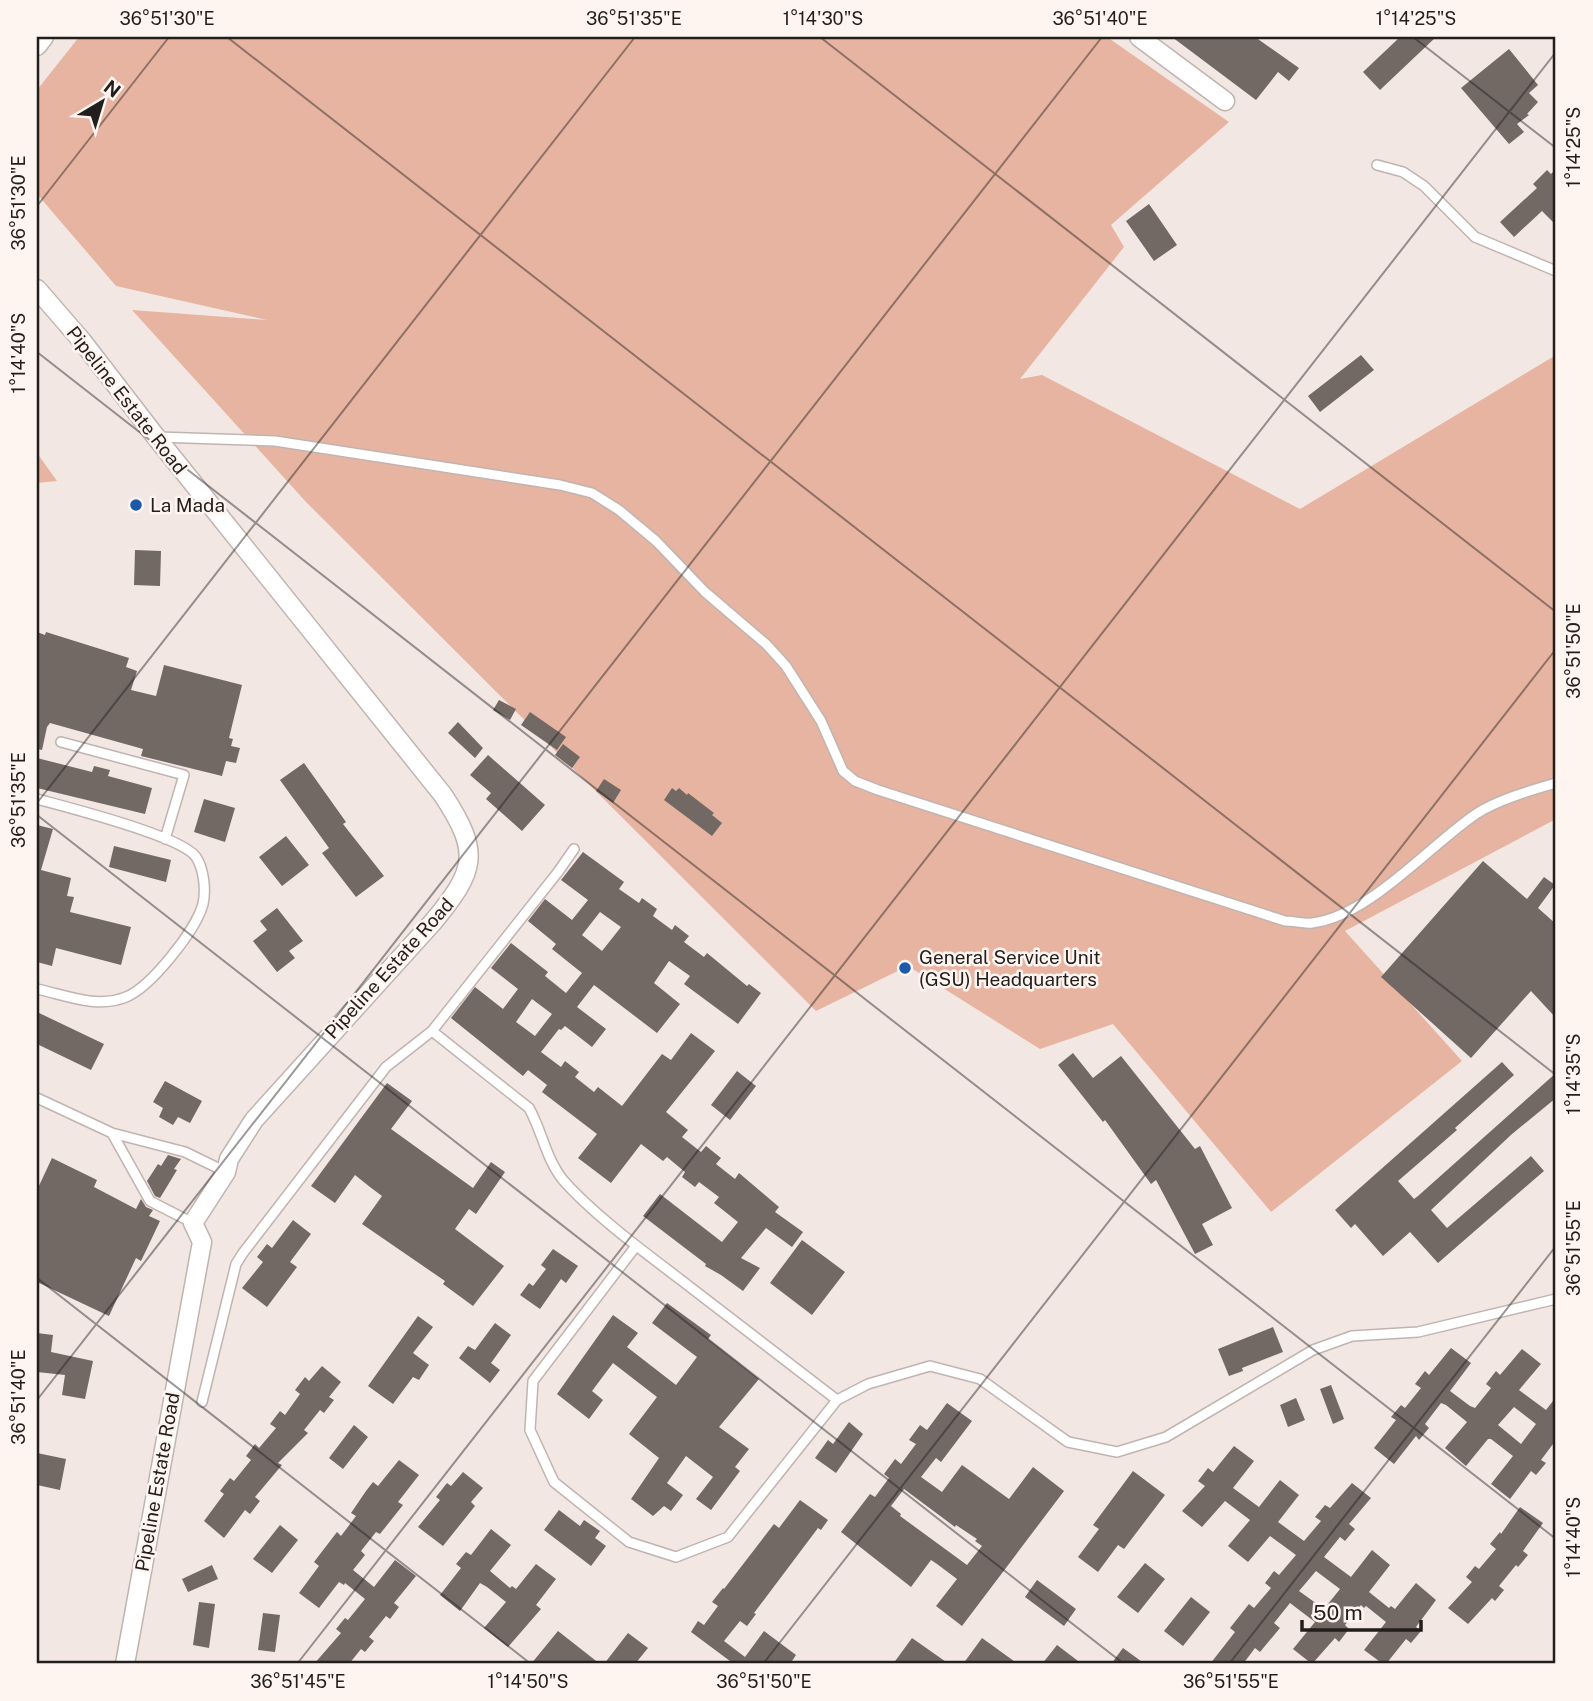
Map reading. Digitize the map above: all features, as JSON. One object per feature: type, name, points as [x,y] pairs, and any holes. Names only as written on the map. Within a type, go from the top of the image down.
[{"type":"street","points":[[37,46],[44,37]]},
{"type":"street","points":[[1139,37],[1225,100]]},
{"type":"street","name":"Pipeline Estate Road","points":[[37,289],[82,341],[443,795],[459,819],[468,840],[470,862],[455,895],[412,947],[261,1111],[229,1159],[226,1172],[193,1223],[202,1242],[125,1664]]},
{"type":"lane","points":[[1377,164],[1403,172],[1424,186],[1475,237],[1556,271]]},
{"type":"lane","points":[[156,437],[275,441],[560,485],[592,493],[619,510],[656,541],[705,593],[767,645],[786,666],[821,722],[843,771],[855,781],[1285,921],[1312,923],[1339,915],[1382,890],[1442,839],[1479,812],[1556,783]]},
{"type":"lane","points":[[61,742],[184,775],[165,839]]},
{"type":"lane","points":[[37,799],[141,828],[165,839],[195,855],[202,872],[204,887],[199,912],[163,967],[139,990],[125,998],[91,1002],[37,989]]},
{"type":"lane","points":[[202,1402],[236,1264],[243,1253],[386,1067],[432,1031],[574,849]]},
{"type":"lane","points":[[432,1031],[529,1108],[538,1123],[552,1163],[562,1179],[636,1246],[837,1401]]},
{"type":"lane","points":[[37,1098],[112,1133],[185,1152],[226,1172]]},
{"type":"lane","points":[[112,1133],[150,1201],[193,1223]]},
{"type":"lane","points":[[636,1246],[533,1381],[530,1430],[554,1482],[629,1542],[676,1557],[728,1537],[837,1401],[867,1384],[930,1366],[980,1379],[1068,1442],[1117,1452],[1166,1437],[1313,1350],[1352,1336],[1418,1332],[1556,1299]]},
{"type":"shaded area","points":[[79,37],[1107,37],[1229,122],[1111,225],[1124,247],[1020,379],[1042,375],[1300,509],[1556,355],[1556,819],[1345,931],[1462,1061],[1271,1212],[1113,1024],[1040,1049],[908,966],[816,1011],[306,502],[132,310],[267,320],[116,286],[37,194],[37,90]]},
{"type":"shaded area","points":[[37,453],[57,481],[37,483]]},
{"type":"building","points":[[1172,37],[1255,37],[1299,68],[1289,81],[1278,72],[1256,100]]},
{"type":"building","points":[[1400,37],[1436,37],[1380,90],[1363,72]]},
{"type":"building","points":[[1509,49],[1538,85],[1529,93],[1538,102],[1527,114],[1529,115],[1517,124],[1524,132],[1509,144],[1461,88]]},
{"type":"building","points":[[1556,169],[1556,225],[1542,211],[1514,237],[1500,222],[1537,188],[1533,184],[1547,170],[1551,174]]},
{"type":"building","points":[[1149,204],[1177,245],[1154,261],[1126,221]]},
{"type":"building","points":[[1361,355],[1374,370],[1320,412],[1308,396]]},
{"type":"building","points":[[135,550],[161,551],[160,586],[134,585]]},
{"type":"building","points":[[37,632],[45,635],[46,632],[129,658],[126,667],[137,671],[131,690],[156,696],[164,665],[242,685],[229,738],[233,739],[231,746],[240,748],[236,763],[226,761],[222,776],[141,756],[143,749],[50,723],[42,750],[37,749]]},
{"type":"building","points":[[499,700],[516,709],[510,720],[493,710]]},
{"type":"building","points":[[530,712],[566,737],[557,750],[521,725]]},
{"type":"building","points":[[458,722],[483,748],[475,758],[448,733]]},
{"type":"building","points":[[563,744],[580,757],[572,768],[555,755]]},
{"type":"building","points":[[488,755],[545,805],[522,831],[486,799],[491,793],[470,775]]},
{"type":"building","points":[[37,758],[92,772],[94,766],[110,770],[108,776],[152,788],[145,814],[37,788]]},
{"type":"building","points":[[304,763],[346,822],[343,824],[384,876],[356,897],[322,853],[329,848],[280,780]]},
{"type":"building","points":[[604,779],[621,790],[613,803],[596,791]]},
{"type":"building","points":[[672,788],[676,791],[679,788],[687,795],[688,793],[714,813],[712,815],[722,823],[712,836],[664,800]]},
{"type":"building","points":[[204,799],[235,808],[225,842],[194,832]]},
{"type":"building","points":[[37,825],[53,829],[41,870],[71,878],[67,896],[74,897],[70,912],[131,927],[121,965],[56,948],[52,966],[37,962]]},
{"type":"building","points":[[286,836],[309,865],[282,886],[259,857]]},
{"type":"building","points":[[114,846],[171,860],[166,882],[109,867]]},
{"type":"building","points":[[583,852],[624,882],[619,889],[639,903],[642,898],[657,909],[653,916],[672,930],[675,925],[689,936],[684,942],[704,957],[707,953],[747,986],[749,984],[761,993],[738,1024],[684,984],[690,976],[669,961],[654,983],[680,1004],[657,1033],[594,985],[577,1007],[606,1029],[592,1047],[565,1026],[559,1029],[541,1052],[561,1067],[565,1061],[579,1072],[575,1077],[594,1092],[598,1087],[622,1106],[662,1054],[671,1060],[691,1033],[715,1051],[666,1112],[688,1130],[682,1137],[701,1152],[706,1146],[721,1158],[716,1164],[735,1179],[739,1173],[779,1207],[775,1212],[803,1232],[792,1247],[766,1228],[741,1258],[760,1268],[743,1291],[705,1266],[706,1264],[643,1216],[660,1194],[722,1242],[738,1222],[714,1203],[719,1197],[699,1182],[695,1187],[682,1177],[685,1172],[667,1157],[663,1161],[641,1144],[611,1183],[578,1158],[597,1134],[542,1092],[547,1085],[528,1070],[523,1076],[451,1018],[475,987],[503,1009],[518,989],[491,968],[511,943],[548,972],[545,976],[566,993],[582,973],[552,949],[556,944],[528,921],[545,899],[572,920],[588,900],[561,880]],"holes":[[[600,912],[621,927],[602,951],[582,935]],[[532,999],[552,1014],[535,1036],[516,1022]]]},
{"type":"building","points":[[1483,861],[1527,899],[1544,877],[1555,885],[1538,908],[1556,924],[1556,1018],[1531,991],[1471,1058],[1381,977]]},
{"type":"building","points":[[277,908],[303,941],[289,951],[295,958],[277,972],[253,941],[267,930],[260,921]]},
{"type":"building","points":[[37,1012],[104,1044],[91,1070],[37,1044]]},
{"type":"building","points":[[1073,1053],[1093,1078],[1121,1056],[1195,1149],[1200,1146],[1232,1208],[1202,1224],[1213,1245],[1195,1254],[1156,1180],[1151,1184],[1105,1120],[1103,1122],[1058,1065]]},
{"type":"building","points":[[1502,1062],[1514,1075],[1455,1128],[1457,1130],[1398,1181],[1414,1199],[1556,1073],[1556,1098],[1512,1134],[1431,1210],[1447,1228],[1531,1156],[1544,1171],[1438,1263],[1410,1232],[1383,1256],[1355,1224],[1351,1228],[1335,1210]]},
{"type":"building","points":[[737,1071],[756,1086],[730,1120],[711,1105]]},
{"type":"building","points":[[165,1081],[202,1101],[190,1123],[178,1117],[173,1125],[159,1117],[163,1108],[153,1102]]},
{"type":"building","points":[[387,1083],[412,1101],[391,1129],[473,1188],[491,1162],[505,1172],[476,1214],[469,1209],[455,1229],[504,1266],[473,1306],[443,1284],[445,1281],[362,1224],[382,1196],[355,1175],[335,1203],[311,1186]]},
{"type":"building","points":[[168,1155],[181,1159],[160,1198],[155,1196],[147,1181],[158,1164],[161,1166]]},
{"type":"building","points":[[52,1158],[97,1180],[94,1187],[136,1209],[141,1199],[146,1207],[153,1210],[149,1216],[160,1221],[141,1261],[136,1258],[109,1316],[37,1282],[37,1190]]},
{"type":"building","points":[[293,1220],[311,1234],[290,1262],[297,1267],[267,1307],[242,1288],[263,1262],[257,1257],[267,1244],[272,1248]]},
{"type":"building","points":[[802,1240],[845,1272],[812,1315],[770,1283]]},
{"type":"building","points":[[553,1249],[578,1266],[566,1283],[561,1279],[540,1309],[520,1295],[529,1283],[533,1286],[546,1269],[541,1265]]},
{"type":"building","points":[[667,1303],[711,1335],[708,1339],[759,1379],[719,1427],[749,1449],[735,1467],[740,1471],[711,1510],[696,1499],[713,1477],[686,1456],[667,1483],[683,1495],[671,1511],[664,1506],[653,1516],[631,1499],[659,1458],[629,1434],[657,1397],[613,1363],[592,1391],[603,1400],[589,1419],[557,1394],[613,1315],[638,1333],[627,1347],[676,1385],[697,1357],[652,1323]]},
{"type":"building","points":[[418,1316],[433,1327],[413,1353],[429,1365],[419,1380],[413,1377],[393,1404],[368,1386]]},
{"type":"building","points":[[495,1323],[511,1335],[491,1363],[500,1370],[490,1383],[459,1358],[468,1346],[475,1350]]},
{"type":"building","points":[[1273,1327],[1283,1352],[1229,1376],[1218,1349]]},
{"type":"building","points":[[37,1333],[53,1335],[51,1352],[93,1361],[85,1399],[62,1395],[65,1375],[37,1372]]},
{"type":"building","points":[[1451,1348],[1471,1363],[1450,1391],[1475,1408],[1491,1388],[1486,1384],[1496,1371],[1500,1375],[1522,1349],[1541,1364],[1519,1390],[1546,1410],[1556,1397],[1556,1440],[1541,1460],[1546,1463],[1536,1475],[1531,1471],[1510,1499],[1491,1484],[1513,1456],[1488,1439],[1466,1466],[1445,1448],[1467,1422],[1441,1403],[1425,1424],[1429,1428],[1419,1440],[1416,1436],[1394,1464],[1374,1448],[1396,1420],[1391,1417],[1401,1405],[1405,1408],[1421,1388],[1415,1384],[1425,1371],[1429,1375]],"holes":[[[1514,1407],[1536,1424],[1521,1444],[1498,1425]]]},
{"type":"building","points":[[322,1366],[341,1382],[329,1397],[334,1400],[324,1413],[320,1410],[304,1430],[308,1433],[278,1463],[282,1465],[255,1497],[260,1501],[250,1514],[245,1510],[224,1538],[204,1521],[224,1494],[220,1491],[230,1478],[234,1481],[251,1460],[246,1456],[255,1444],[259,1448],[276,1428],[270,1424],[280,1411],[285,1415],[300,1394],[295,1390],[305,1377],[309,1381]]},
{"type":"building","points":[[1331,1385],[1344,1419],[1333,1424],[1320,1389]]},
{"type":"building","points":[[1296,1398],[1305,1420],[1288,1427],[1280,1405]]},
{"type":"building","points":[[947,1403],[972,1421],[941,1462],[936,1458],[921,1477],[942,1492],[962,1465],[1009,1499],[1033,1467],[1064,1491],[962,1626],[936,1606],[957,1579],[931,1560],[911,1587],[841,1532],[870,1494],[875,1497],[889,1478],[884,1474],[895,1459],[901,1464],[916,1444],[909,1440],[920,1425],[927,1430]],"holes":[[[904,1489],[955,1527],[956,1525],[977,1539],[975,1541],[982,1546],[967,1565],[900,1516],[891,1506]]]},
{"type":"building","points":[[849,1422],[863,1434],[836,1473],[815,1458],[828,1440],[833,1444]]},
{"type":"building","points":[[354,1425],[368,1437],[343,1469],[329,1458]]},
{"type":"building","points":[[1234,1446],[1254,1461],[1233,1488],[1259,1507],[1280,1480],[1299,1495],[1278,1522],[1304,1541],[1321,1521],[1315,1517],[1325,1505],[1330,1508],[1352,1483],[1371,1498],[1349,1524],[1355,1529],[1345,1541],[1340,1537],[1324,1557],[1351,1577],[1372,1550],[1390,1565],[1369,1592],[1389,1608],[1391,1606],[1395,1609],[1416,1583],[1436,1600],[1416,1627],[1421,1631],[1411,1643],[1406,1639],[1386,1664],[1383,1664],[1364,1650],[1386,1622],[1361,1605],[1345,1625],[1349,1629],[1339,1642],[1335,1638],[1312,1664],[1293,1649],[1315,1622],[1290,1603],[1274,1623],[1280,1628],[1260,1652],[1255,1648],[1243,1664],[1210,1664],[1235,1632],[1230,1628],[1249,1604],[1254,1608],[1271,1588],[1265,1583],[1274,1571],[1279,1575],[1296,1555],[1270,1536],[1248,1562],[1228,1546],[1250,1520],[1225,1501],[1202,1527],[1182,1511],[1205,1486],[1198,1481],[1208,1468],[1213,1472]],"holes":[[[1316,1571],[1340,1589],[1324,1609],[1299,1591]]]},
{"type":"building","points":[[37,1453],[66,1459],[60,1490],[37,1485]]},
{"type":"building","points":[[399,1460],[419,1475],[398,1502],[403,1505],[380,1534],[376,1532],[361,1551],[365,1555],[353,1570],[374,1587],[395,1560],[416,1576],[394,1603],[399,1607],[390,1619],[386,1616],[369,1637],[374,1641],[365,1652],[361,1649],[349,1664],[314,1664],[341,1633],[336,1629],[345,1618],[348,1620],[365,1599],[345,1583],[344,1585],[339,1582],[319,1608],[299,1593],[319,1566],[314,1562],[337,1532],[341,1536],[356,1516],[351,1513],[366,1491],[373,1482],[378,1486]]},
{"type":"building","points":[[1133,1471],[1165,1495],[1124,1549],[1118,1545],[1098,1572],[1078,1557],[1099,1529],[1093,1525]]},
{"type":"building","points":[[463,1472],[483,1488],[471,1502],[475,1506],[443,1546],[418,1527],[440,1500],[436,1497],[447,1483],[451,1486]]},
{"type":"building","points":[[800,1500],[828,1520],[821,1530],[818,1528],[747,1626],[740,1621],[724,1641],[745,1657],[764,1631],[796,1655],[790,1664],[734,1664],[691,1632],[698,1621],[704,1625],[718,1606],[712,1602],[774,1524],[779,1528]]},
{"type":"building","points":[[1520,1507],[1543,1523],[1523,1551],[1528,1555],[1499,1586],[1504,1590],[1495,1601],[1492,1598],[1468,1624],[1448,1608],[1472,1582],[1466,1577],[1475,1566],[1479,1569],[1496,1549],[1490,1544],[1500,1532],[1501,1534]]},
{"type":"building","points":[[559,1510],[580,1526],[584,1520],[600,1531],[595,1538],[606,1546],[591,1566],[544,1530]]},
{"type":"building","points":[[280,1525],[298,1540],[272,1573],[253,1559]]},
{"type":"building","points":[[491,1529],[511,1545],[490,1571],[510,1588],[512,1586],[516,1589],[536,1564],[556,1579],[536,1605],[541,1609],[508,1647],[484,1628],[506,1602],[487,1587],[480,1583],[460,1611],[440,1595],[461,1568],[456,1564],[466,1552],[471,1555]]},
{"type":"building","points":[[1145,1563],[1165,1579],[1138,1613],[1117,1597]]},
{"type":"building","points":[[212,1565],[218,1579],[188,1592],[182,1579]]},
{"type":"building","points":[[1037,1580],[1076,1609],[1064,1626],[1025,1597]]},
{"type":"building","points":[[1191,1597],[1210,1612],[1183,1646],[1164,1631]]},
{"type":"building","points":[[199,1602],[215,1604],[209,1648],[193,1645]]},
{"type":"building","points":[[263,1613],[280,1615],[275,1652],[258,1650]]},
{"type":"building","points":[[558,1631],[600,1664],[531,1664]]},
{"type":"building","points":[[628,1633],[648,1648],[635,1664],[604,1664]]},
{"type":"building","points":[[912,1638],[949,1664],[893,1664]]},
{"type":"building","points":[[982,1638],[1018,1664],[963,1664]]},
{"type":"building","points":[[1057,1645],[1082,1664],[1042,1664]]},
{"type":"building","points":[[1123,1648],[1145,1664],[1111,1664]]},
{"type":"place","name":"La Mada","points":[[136,505]]},
{"type":"place","name":"General Service Unit (GSU) Headquarters","points":[[905,968]]}]
